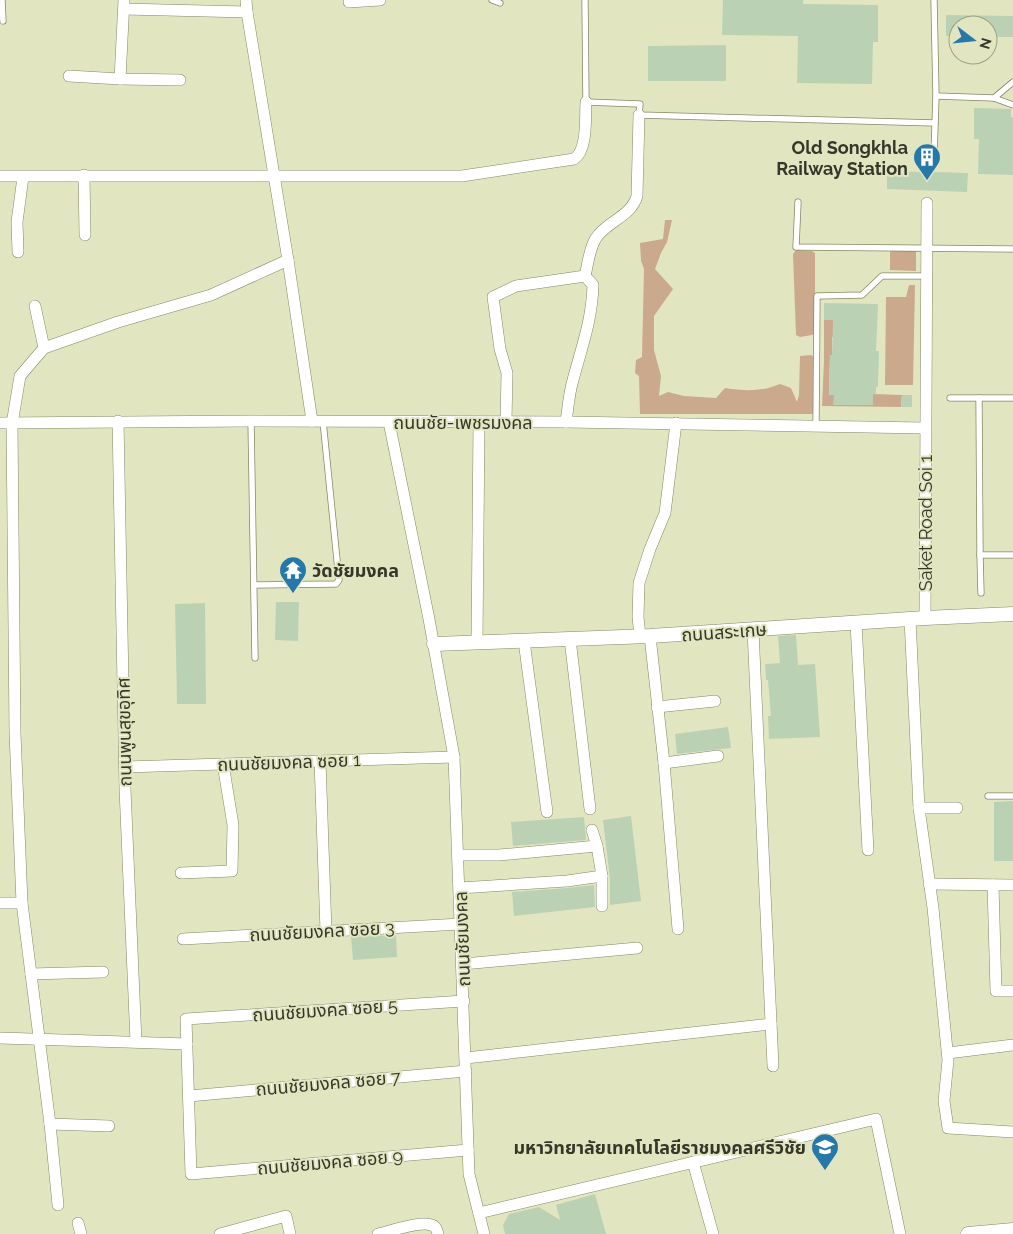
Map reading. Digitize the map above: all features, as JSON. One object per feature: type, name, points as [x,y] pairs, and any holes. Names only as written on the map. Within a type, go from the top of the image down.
[{"type":"street","points":[[246,0],[288,260],[317,421]]},
{"type":"street","points":[[349,2],[380,0]]},
{"type":"street","points":[[120,79],[124,5],[247,12]]},
{"type":"street","points":[[69,76],[180,80]]},
{"type":"street","points":[[0,176],[462,176],[569,161],[578,156],[582,149],[586,102]]},
{"type":"street","points":[[585,276],[597,237],[631,209],[635,203],[637,196],[640,115]]},
{"type":"street","points":[[84,175],[85,235]]},
{"type":"street","points":[[18,252],[17,222],[23,177]]},
{"type":"street","name":"Saket Road Soi 1","points":[[926,618],[927,203]]},
{"type":"street","points":[[58,1205],[50,1124],[22,903],[15,733],[12,424],[20,376],[44,348],[118,322],[211,295],[288,260]]},
{"type":"street","points":[[506,422],[507,373],[500,349],[493,297],[516,286],[585,276]]},
{"type":"street","points":[[566,422],[572,381],[585,341],[593,307],[593,285],[585,276]]},
{"type":"street","points":[[35,306],[44,348]]},
{"type":"street","name":"ถนนชัย-เพชรมงคล","points":[[0,423],[252,420],[676,423],[925,428]]},
{"type":"street","name":"ถนนพูนสุขอุทิศ","points":[[118,421],[125,767],[136,1042]]},
{"type":"street","name":"ถนนชัยมงคล","points":[[388,422],[434,644],[454,757],[463,964],[469,1174],[484,1234]]},
{"type":"street","points":[[477,642],[479,422]]},
{"type":"street","points":[[676,423],[665,512],[650,549],[639,584],[638,600],[657,707],[664,763],[678,929]]},
{"type":"street","name":"ถนนสระเกษ","points":[[434,644],[645,636],[1013,614]]},
{"type":"street","points":[[910,619],[919,808],[933,908],[948,1053],[944,1101],[948,1128],[1013,1132]]},
{"type":"street","points":[[856,622],[868,850]]},
{"type":"street","points":[[753,630],[774,1066]]},
{"type":"street","points":[[570,639],[590,809]]},
{"type":"street","points":[[524,641],[547,812]]},
{"type":"street","points":[[657,707],[715,701]]},
{"type":"street","points":[[664,763],[718,756]]},
{"type":"street","name":"ถนนชัยมงคล ซอย 1","points":[[125,767],[454,757]]},
{"type":"street","points":[[320,761],[326,931]]},
{"type":"street","points":[[180,873],[232,871],[233,825],[224,764]]},
{"type":"street","points":[[919,808],[957,808]]},
{"type":"street","points":[[592,830],[602,876],[602,906]]},
{"type":"street","points":[[458,855],[499,855],[597,846]]},
{"type":"street","points":[[460,888],[567,881],[602,876]]},
{"type":"street","points":[[929,884],[1013,885]]},
{"type":"street","points":[[992,885],[996,991],[1013,991]]},
{"type":"street","points":[[0,903],[22,903]]},
{"type":"street","name":"ถนนชัยมงคล ซอย 3","points":[[183,939],[461,924]]},
{"type":"street","points":[[463,964],[637,948]]},
{"type":"street","points":[[31,974],[103,972]]},
{"type":"street","name":"ถนนชัยมงคล ซอย 5","points":[[187,1044],[186,1019],[464,1001]]},
{"type":"street","points":[[466,1058],[771,1024]]},
{"type":"street","points":[[0,1038],[187,1044],[189,1096]]},
{"type":"street","points":[[948,1053],[1013,1046]]},
{"type":"street","name":"ถนนชัยมงคล ซอย 7","points":[[189,1096],[466,1071]]},
{"type":"street","name":"ถนนชัยมงคล ซอย 9","points":[[189,1096],[191,1174],[468,1150]]},
{"type":"street","points":[[479,1213],[876,1119],[900,1234]]},
{"type":"street","points":[[50,1124],[109,1126]]},
{"type":"street","points":[[693,1162],[713,1234]]},
{"type":"street","points":[[220,1234],[286,1216],[290,1234]]},
{"type":"street","points":[[378,1234],[422,1224],[432,1225],[436,1228],[438,1234]]},
{"type":"street","points":[[968,1234],[1013,1230]]},
{"type":"lane","points":[[2,0],[3,21]]},
{"type":"lane","points":[[492,0],[500,3]]},
{"type":"lane","points":[[585,0],[586,102],[640,104],[640,115],[935,123]]},
{"type":"lane","points":[[934,0],[936,96],[934,155]]},
{"type":"lane","points":[[994,98],[1013,82]]},
{"type":"lane","points":[[936,96],[994,98],[1013,105]]},
{"type":"lane","points":[[798,202],[796,247],[1013,249]]},
{"type":"lane","points":[[816,426],[817,296],[862,295],[882,276],[926,276]]},
{"type":"lane","points":[[950,398],[1013,398]]},
{"type":"lane","points":[[979,398],[981,593]]},
{"type":"lane","points":[[252,420],[255,658]]},
{"type":"lane","points":[[255,585],[336,584],[339,580],[317,421]]},
{"type":"lane","points":[[980,555],[1013,555]]},
{"type":"lane","points":[[988,796],[1013,796]]},
{"type":"shaded area","points":[[665,220],[672,220],[667,242],[655,269],[673,289],[654,316],[654,350],[661,376],[659,396],[668,392],[684,396],[716,398],[725,388],[753,390],[780,384],[791,388],[797,402],[799,395],[800,356],[811,355],[814,357],[814,414],[640,414],[639,376],[635,373],[636,360],[642,357],[644,269],[641,261],[640,243],[663,239]]},
{"type":"shaded area","points":[[796,250],[812,251],[815,253],[815,332],[812,335],[800,337],[796,335],[793,254]]},
{"type":"shaded area","points":[[890,250],[916,250],[916,271],[890,270]]},
{"type":"shaded area","points":[[909,285],[915,285],[913,385],[885,385],[886,297],[906,297]]},
{"type":"shaded area","points":[[824,320],[837,320],[836,337],[832,337],[832,355],[830,355],[829,394],[834,395],[834,405],[873,405],[873,394],[902,395],[901,407],[822,406]]},
{"type":"building","points":[[723,0],[803,0],[803,4],[878,5],[878,42],[873,42],[872,84],[797,83],[798,36],[722,35]]},
{"type":"building","points":[[946,15],[948,15],[948,36],[946,36]]},
{"type":"building","points":[[998,16],[1013,16],[1013,37],[998,37]]},
{"type":"building","points":[[726,45],[726,81],[648,81],[648,46]]},
{"type":"building","points":[[974,108],[1011,109],[1011,117],[1013,117],[1013,175],[978,174],[979,139],[974,139]]},
{"type":"building","name":"Old Songkhla Railway Station","points":[[923,166],[932,166],[932,172],[968,173],[967,192],[887,189],[887,171],[923,172]]},
{"type":"building","points":[[824,303],[878,304],[876,351],[879,351],[878,387],[876,387],[876,395],[873,394],[873,405],[833,405],[834,395],[829,395],[833,320],[824,320]]},
{"type":"building","points":[[902,395],[912,395],[912,407],[901,407]]},
{"type":"building","points":[[276,602],[299,602],[298,641],[275,640]]},
{"type":"building","points":[[205,603],[206,704],[177,704],[175,604]]},
{"type":"building","points":[[796,635],[798,665],[815,664],[820,737],[769,739],[768,716],[771,716],[765,664],[780,663],[778,636]]},
{"type":"building","points":[[728,727],[731,748],[677,754],[675,734]]},
{"type":"building","points":[[1013,801],[1013,861],[994,861],[994,802]]},
{"type":"building","points":[[631,816],[641,901],[610,905],[610,879],[603,820]]},
{"type":"building","points":[[584,817],[586,840],[513,846],[511,822]]},
{"type":"building","points":[[594,885],[595,907],[514,916],[512,892]]},
{"type":"building","points":[[396,935],[397,957],[353,960],[351,937]]},
{"type":"building","points":[[595,1194],[606,1234],[505,1234],[503,1225],[509,1214],[539,1207],[560,1220],[556,1205]]},
{"type":"place","name":"Old Songkhla Railway Station","points":[[927,181]]},
{"type":"place","name":"วัดชัยมงคล","points":[[293,594]]},
{"type":"place","name":"มหาวิทยาลัยเทคโนโลยีราชมงคลศรีวิชัย","points":[[825,1171]]}]
